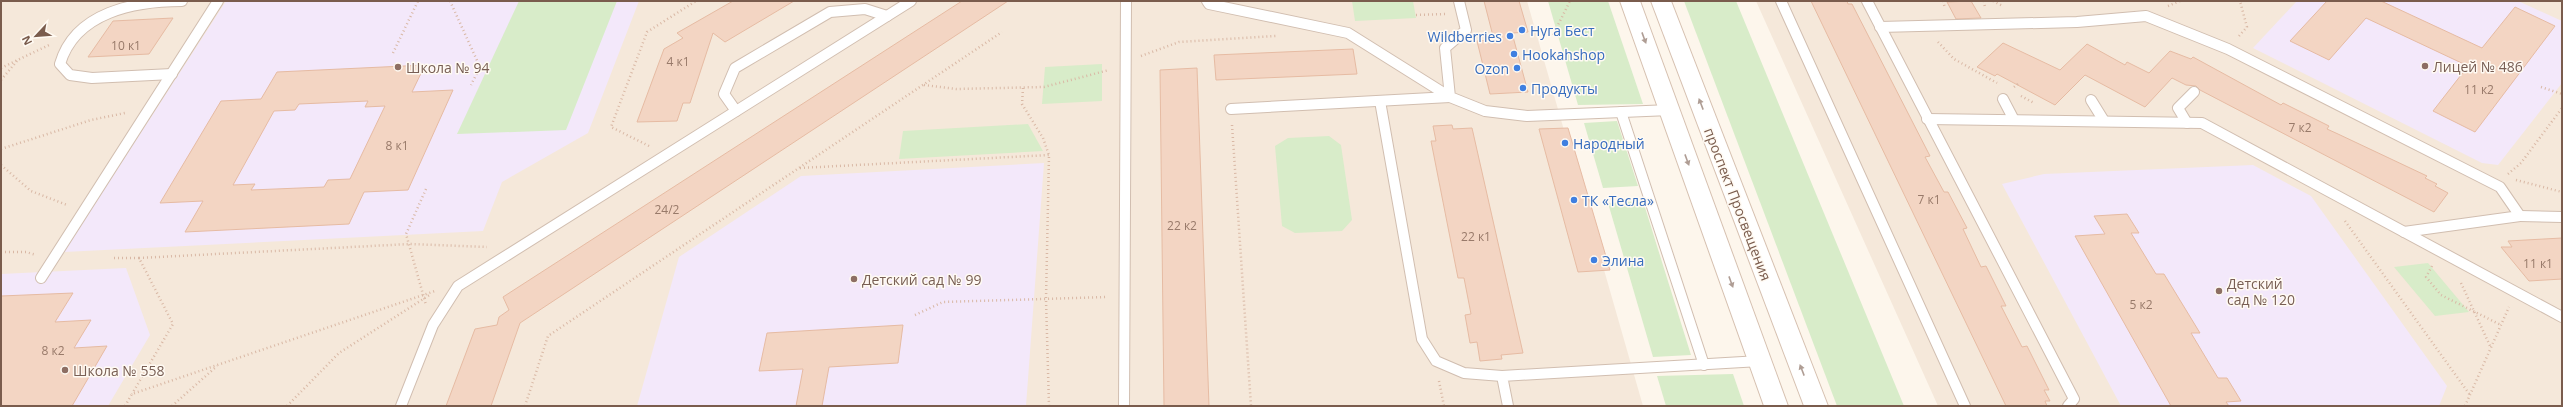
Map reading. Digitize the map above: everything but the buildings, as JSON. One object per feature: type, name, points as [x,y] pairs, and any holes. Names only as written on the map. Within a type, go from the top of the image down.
[{"type":"main road","points":[[1630,1],[1776,406]]},
{"type":"main road","name":"проспект Просвещения","points":[[1661,1],[1816,406]]},
{"type":"lane","points":[[172,74],[92,78],[70,75],[60,64],[62,52],[75,32],[122,9],[145,2],[182,1]]},
{"type":"lane","points":[[40,278],[218,1]]},
{"type":"lane","points":[[401,406],[433,325],[458,286],[911,1]]},
{"type":"lane","points":[[1124,406],[1126,1]]},
{"type":"lane","points":[[1207,1],[1209,4],[1348,33],[1450,97],[1485,111],[1527,116],[1670,110]]},
{"type":"lane","points":[[1450,97],[1445,48],[1466,30],[1459,1]]},
{"type":"lane","points":[[1781,1],[1965,406]]},
{"type":"lane","points":[[1867,1],[2074,399],[2068,406]]},
{"type":"lane","points":[[736,111],[724,94],[734,68],[830,12],[865,9],[887,16]]},
{"type":"lane","points":[[1880,27],[2077,22],[2146,16],[2228,49],[2500,186],[2520,216]]},
{"type":"lane","points":[[2187,123],[2178,108],[2194,92]]},
{"type":"lane","points":[[1231,109],[1450,97]]},
{"type":"lane","points":[[2003,99],[2014,120]]},
{"type":"lane","points":[[2091,100],[2104,121]]},
{"type":"lane","points":[[1380,101],[1422,339],[1436,361],[1464,373],[1502,376],[1760,361]]},
{"type":"lane","points":[[1621,112],[1704,365]]},
{"type":"lane","points":[[1928,119],[2202,123],[2562,317]]},
{"type":"lane","points":[[2404,232],[2520,216],[2537,219],[2562,217]]},
{"type":"lane","points":[[1502,376],[1508,406]]},
{"type":"path","points":[[393,53],[418,1]]},
{"type":"path","points":[[450,1],[480,67],[471,85]]},
{"type":"path","points":[[667,155],[611,127],[647,32],[696,1]]},
{"type":"path","points":[[1553,35],[1570,1]]},
{"type":"path","points":[[2228,49],[2247,27],[2240,1]]},
{"type":"path","points":[[1416,15],[1462,14]]},
{"type":"path","points":[[1923,26],[1954,59],[1998,83]]},
{"type":"path","points":[[1,68],[75,32]]},
{"type":"path","points":[[526,406],[548,336],[1002,32]]},
{"type":"path","points":[[924,84],[956,89],[1044,87],[1102,70],[1126,65],[1179,42],[1279,36]]},
{"type":"path","points":[[1,80],[18,59]]},
{"type":"path","points":[[2541,87],[2562,95]]},
{"type":"path","points":[[1023,88],[1022,104],[1043,138],[1050,155],[1046,299],[1049,406]]},
{"type":"path","points":[[2018,94],[2066,121]]},
{"type":"path","points":[[1,149],[91,120],[150,108]]},
{"type":"path","points":[[2480,176],[2507,175],[2521,163],[2562,108]]},
{"type":"path","points":[[1231,109],[1251,406]]},
{"type":"path","points":[[799,168],[1050,155]]},
{"type":"path","points":[[1,165],[9,175],[48,201],[85,208]]},
{"type":"path","points":[[2496,176],[2562,192]]},
{"type":"path","points":[[2322,188],[2470,395]]},
{"type":"path","points":[[426,189],[406,234],[410,244],[423,297],[433,325]]},
{"type":"path","points":[[114,258],[410,244],[518,248]]},
{"type":"path","points":[[1,252],[26,252],[52,261]]},
{"type":"path","points":[[2440,252],[2426,277],[2441,295],[2501,325]]},
{"type":"path","points":[[2450,257],[2490,348]]},
{"type":"path","points":[[125,406],[173,324],[139,258]]},
{"type":"path","points":[[2464,406],[2516,292]]},
{"type":"path","points":[[132,394],[423,297]]},
{"type":"path","points":[[287,406],[339,353],[423,297]]},
{"type":"path","points":[[915,315],[943,302],[1125,297]]},
{"type":"path","points":[[1436,361],[1444,406]]},
{"type":"path","points":[[172,406],[219,365]]},
{"type":"shaded area","points":[[1,1],[1527,1],[1643,406],[1,406]]},
{"type":"shaded area","name":"Школа № 94","points":[[226,1],[639,1],[588,133],[502,182],[483,231],[64,252]]},
{"type":"shaded area","points":[[1756,1],[2562,1],[2562,406],[1938,406]]},
{"type":"shaded area","name":"Лицей № 486","points":[[2297,1],[2518,1],[2562,21],[2562,83],[2498,165],[2482,163],[2253,48]]},
{"type":"shaded area","name":"Детский сад № 99","points":[[1044,163],[1026,406],[637,406],[679,257],[801,176]]},
{"type":"shaded area","name":"Детский сад № 120","points":[[2253,165],[2311,196],[2447,386],[2439,406],[2121,406],[2002,184],[2044,174]]},
{"type":"shaded area","name":"Школа № 558","points":[[126,268],[150,335],[108,406],[1,406],[1,274]]},
{"type":"green space","points":[[519,1],[617,1],[566,130],[457,134]]},
{"type":"green space","points":[[1352,1],[1413,1],[1416,18],[1355,21]]},
{"type":"green space","points":[[1548,1],[1608,1],[1643,104],[1578,105]]},
{"type":"green space","points":[[1684,1],[1736,1],[1904,406],[1837,406]]},
{"type":"green space","points":[[1102,64],[1102,101],[1042,104],[1045,67]]},
{"type":"green space","points":[[1617,121],[1638,186],[1603,188],[1584,123]]},
{"type":"green space","points":[[1028,124],[1043,151],[899,159],[903,131]]},
{"type":"green space","points":[[1329,136],[1341,145],[1352,220],[1342,231],[1295,233],[1282,226],[1275,146],[1288,138]]},
{"type":"green space","points":[[1643,201],[1691,355],[1653,357],[1608,203]]},
{"type":"green space","points":[[2428,263],[2469,312],[2435,316],[2394,267]]},
{"type":"green space","points":[[1733,374],[1744,406],[1666,406],[1657,376]]},
{"type":"place","name":"Нуга Бест","points":[[1522,30]]},
{"type":"place","name":"Wildberries","points":[[1510,36]]},
{"type":"place","name":"Hookahshop","points":[[1514,54]]},
{"type":"place","name":"Лицей № 486","points":[[2425,66]]},
{"type":"place","name":"Школа № 94","points":[[398,67]]},
{"type":"place","name":"Ozon","points":[[1517,68]]},
{"type":"place","name":"Продукты","points":[[1523,88]]},
{"type":"place","name":"Народный","points":[[1565,143]]},
{"type":"place","name":"ТК «Тесла»","points":[[1574,200]]},
{"type":"place","name":"Элина","points":[[1594,260]]},
{"type":"place","name":"Детский сад № 99","points":[[854,279]]},
{"type":"place","name":"Детский сад № 120","points":[[2219,291]]},
{"type":"place","name":"Школа № 558","points":[[65,370]]}]
